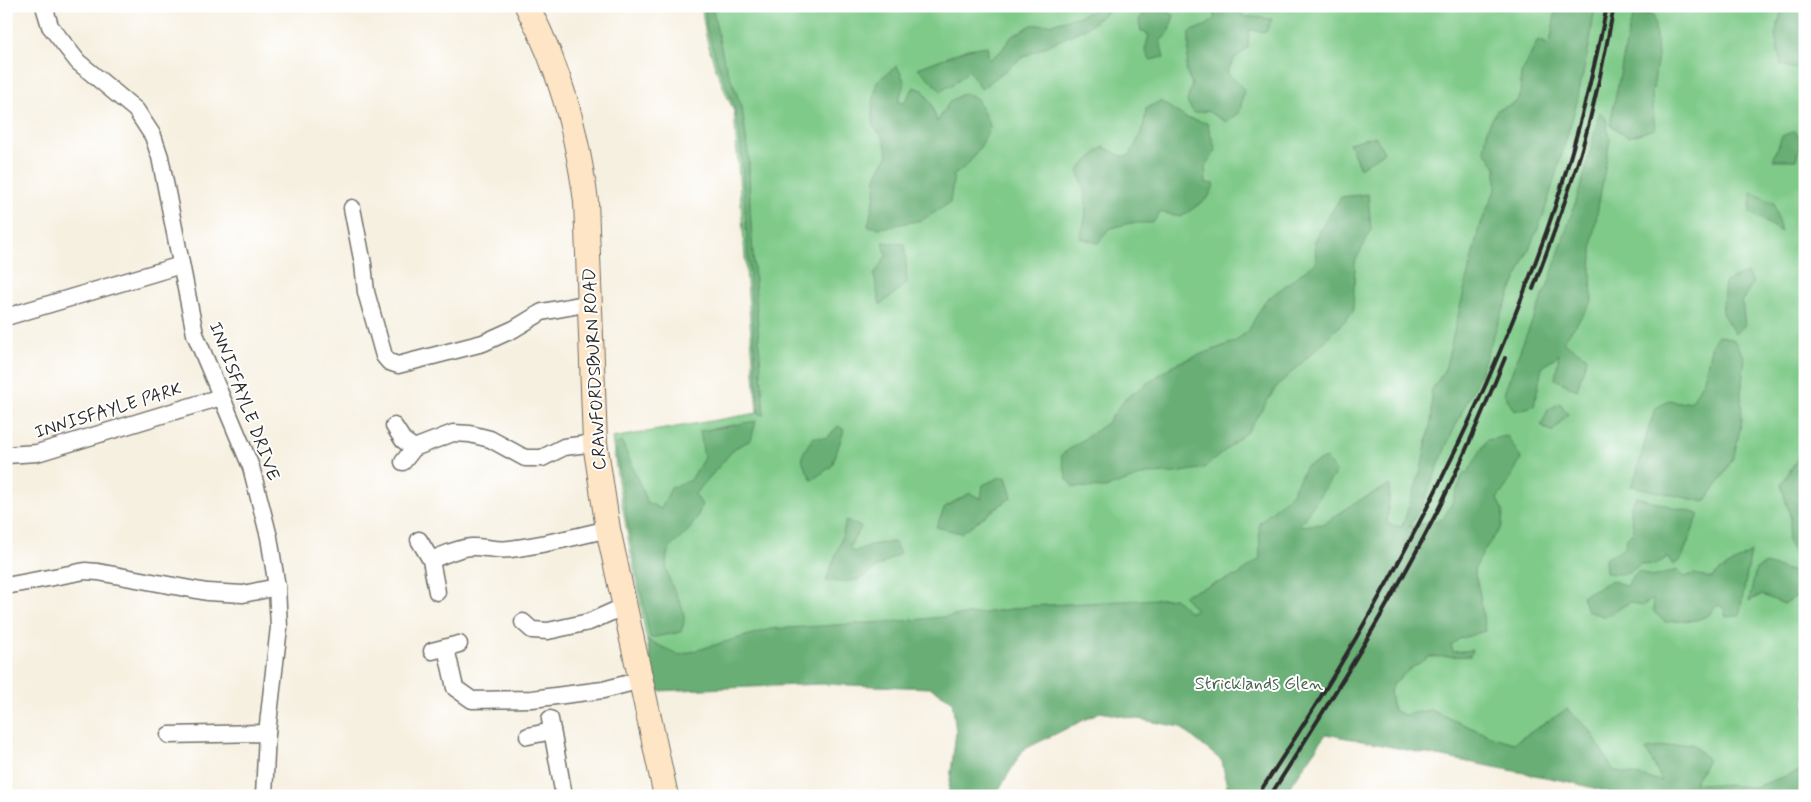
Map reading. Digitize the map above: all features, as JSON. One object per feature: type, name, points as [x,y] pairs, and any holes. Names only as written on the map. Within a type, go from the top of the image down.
[{"type":"main road","name":"CRAWFORDSBURN ROAD","points":[[527,6],[555,67],[572,122],[581,162],[586,201],[595,443],[608,529],[666,796]]},
{"type":"street","name":"INNISFAYLE DRIVE","points":[[44,6],[50,26],[78,62],[136,110],[153,136],[160,158],[195,334],[251,467],[270,536],[276,587],[278,627],[264,796]]},
{"type":"street","points":[[352,208],[363,264],[366,292],[384,356],[390,362],[398,365],[483,343],[514,329],[542,312],[590,303]]},
{"type":"street","points":[[6,317],[181,265]]},
{"type":"street","name":"INNISFAYLE PARK","points":[[6,455],[38,453],[220,397]]},
{"type":"street","points":[[394,426],[403,440],[414,448]]},
{"type":"street","points":[[403,462],[414,448],[453,433],[470,434],[490,439],[525,458],[542,458],[564,447],[595,443]]},
{"type":"street","points":[[431,560],[457,550],[473,547],[490,550],[509,550],[608,529]]},
{"type":"street","points":[[419,540],[431,560],[437,592]]},
{"type":"street","points":[[6,586],[85,571],[207,592],[243,594],[276,587]]},
{"type":"street","points":[[523,622],[532,630],[548,632],[589,622],[624,606]]},
{"type":"street","points":[[446,648],[454,688],[472,700],[532,699],[604,690],[641,680]]},
{"type":"street","points":[[528,736],[551,725],[564,796]]},
{"type":"street","points":[[169,735],[268,733]]},
{"type":"green space","points":[[702,6],[1805,6],[1805,796],[1701,796],[1397,731],[1390,692],[1421,618],[654,680],[619,488],[612,438],[757,413],[734,112],[709,47]]},
{"type":"green space","points":[[705,6],[712,6],[724,61],[742,107],[749,160],[750,209],[764,415],[759,414],[740,138],[734,107],[706,26]]},
{"type":"green space","points":[[1210,6],[1241,6],[1242,16],[1272,19],[1266,32],[1249,30],[1248,48],[1235,58],[1227,72],[1244,89],[1240,112],[1226,122],[1207,111],[1194,113],[1187,102],[1192,84],[1186,71],[1189,32],[1207,25],[1215,18]]},
{"type":"green space","name":"Stricklands Glen","points":[[1556,6],[1595,6],[1590,41],[1576,106],[1544,214],[1501,315],[1479,376],[1448,442],[1422,506],[1409,527],[1443,519],[1451,505],[1464,472],[1467,474],[1487,440],[1507,436],[1521,458],[1507,485],[1497,499],[1503,511],[1502,526],[1485,549],[1474,570],[1485,631],[1459,639],[1451,645],[1453,652],[1472,650],[1470,656],[1429,657],[1410,669],[1393,684],[1390,692],[1393,710],[1404,715],[1430,710],[1493,737],[1514,743],[1567,709],[1590,730],[1613,770],[1662,781],[1646,749],[1692,743],[1708,760],[1694,783],[1755,787],[1805,769],[1805,796],[1624,796],[1570,782],[1326,734],[1284,796],[1229,796],[1222,761],[1180,727],[1100,712],[1023,750],[995,796],[948,796],[956,732],[952,700],[931,688],[821,684],[657,691],[647,640],[680,655],[770,629],[902,621],[1031,606],[1175,598],[1189,612],[1196,610],[1183,595],[1239,575],[1260,558],[1259,523],[1292,493],[1306,466],[1326,458],[1336,472],[1299,526],[1324,524],[1354,503],[1390,485],[1387,524],[1402,527],[1421,470],[1432,416],[1431,391],[1445,370],[1479,228],[1496,188],[1496,167],[1484,150],[1488,127],[1497,110],[1515,103],[1520,97],[1521,74],[1538,40],[1550,45]]},
{"type":"green space","points":[[1783,6],[1805,6],[1805,54],[1795,69],[1781,65],[1775,35]]},
{"type":"green space","points":[[1159,7],[1174,15],[1168,34],[1160,41],[1164,57],[1150,60],[1145,50],[1149,35],[1141,31],[1139,20],[1146,11]]},
{"type":"green space","points":[[1093,10],[1108,11],[1088,27],[1023,57],[981,89],[969,70],[955,83],[941,91],[918,68],[968,49],[987,46],[989,60],[1001,51],[1011,37],[1032,25],[1051,24],[1080,16]]},
{"type":"green space","points":[[1634,14],[1649,14],[1654,17],[1658,56],[1652,95],[1655,129],[1628,137],[1610,125],[1629,29]]},
{"type":"green space","points":[[897,66],[905,82],[898,102],[904,103],[914,87],[923,90],[931,103],[937,122],[950,101],[964,93],[977,99],[990,126],[976,154],[967,165],[954,175],[950,203],[922,220],[880,228],[868,226],[875,194],[876,177],[888,154],[883,137],[874,128],[872,109],[877,81]]},
{"type":"green space","points":[[1160,101],[1186,118],[1207,123],[1216,150],[1205,166],[1206,183],[1215,184],[1208,198],[1181,217],[1160,212],[1153,223],[1129,223],[1109,229],[1098,243],[1080,238],[1085,220],[1086,204],[1078,170],[1103,147],[1122,156],[1129,156],[1140,134],[1146,109]]},
{"type":"green space","points":[[1600,112],[1606,119],[1610,140],[1593,237],[1592,302],[1563,342],[1587,357],[1577,390],[1555,379],[1559,354],[1542,368],[1534,406],[1514,411],[1504,393],[1548,285],[1584,176]]},
{"type":"green space","points":[[1794,131],[1801,139],[1796,160],[1773,160],[1782,136]]},
{"type":"green space","points":[[1375,136],[1384,152],[1360,168],[1349,143]]},
{"type":"green space","points":[[1751,192],[1774,203],[1781,232],[1750,212]]},
{"type":"green space","points":[[1368,194],[1371,230],[1355,262],[1353,312],[1277,386],[1248,431],[1204,468],[1177,473],[1146,474],[1106,488],[1073,487],[1067,479],[1061,455],[1107,423],[1125,399],[1175,364],[1234,342],[1248,331],[1265,301],[1316,262],[1315,241],[1341,197]]},
{"type":"green space","points":[[883,242],[905,244],[907,283],[880,305],[874,275],[886,256]]},
{"type":"green space","points":[[1747,273],[1753,283],[1742,302],[1745,325],[1735,334],[1722,313],[1725,282]]},
{"type":"green space","points":[[1718,335],[1734,340],[1745,358],[1741,394],[1742,420],[1734,456],[1724,474],[1705,502],[1631,486],[1656,408],[1670,400],[1679,403],[1692,401],[1704,379],[1712,344]]},
{"type":"green space","points":[[1560,403],[1568,414],[1552,432],[1541,425],[1548,410]]},
{"type":"green space","points":[[756,421],[751,440],[735,448],[695,494],[702,505],[697,517],[690,528],[668,552],[667,572],[683,612],[684,622],[681,632],[650,638],[615,445],[622,442],[647,502],[661,509],[671,488],[691,480],[704,458],[700,431]]},
{"type":"green space","points":[[838,426],[844,430],[832,466],[812,480],[802,458],[805,449],[814,437],[827,438]]},
{"type":"green space","points":[[1805,446],[1805,563],[1797,560],[1787,540],[1791,519],[1781,485]]},
{"type":"green space","points":[[1006,477],[1012,497],[961,533],[936,527],[945,507],[970,493],[981,499],[983,485],[998,478]]},
{"type":"green space","points":[[1636,497],[1699,514],[1681,560],[1673,565],[1668,557],[1655,565],[1641,564],[1625,573],[1606,573],[1605,558],[1625,547],[1627,537],[1634,532],[1630,507]]},
{"type":"green space","points":[[846,520],[861,527],[849,548],[854,552],[870,545],[894,542],[900,553],[858,580],[826,581],[841,541]]},
{"type":"green space","points":[[1751,552],[1739,616],[1726,617],[1723,607],[1716,605],[1709,615],[1697,620],[1665,622],[1654,612],[1653,599],[1642,606],[1630,602],[1606,617],[1587,611],[1582,596],[1612,580],[1627,587],[1631,578],[1639,571],[1652,577],[1678,570],[1684,577],[1694,574],[1711,578]]},
{"type":"green space","points":[[1765,564],[1802,574],[1800,594],[1784,604],[1762,595],[1749,601],[1756,569]]},
{"type":"railway","points":[[1257,796],[1321,697],[1409,543],[1436,491],[1486,384],[1522,298],[1554,210],[1582,115],[1607,6]]},
{"type":"railway","points":[[1533,289],[1581,152],[1591,116],[1614,6]]},
{"type":"railway","points":[[1270,796],[1358,654],[1420,545],[1456,471],[1505,358]]}]
